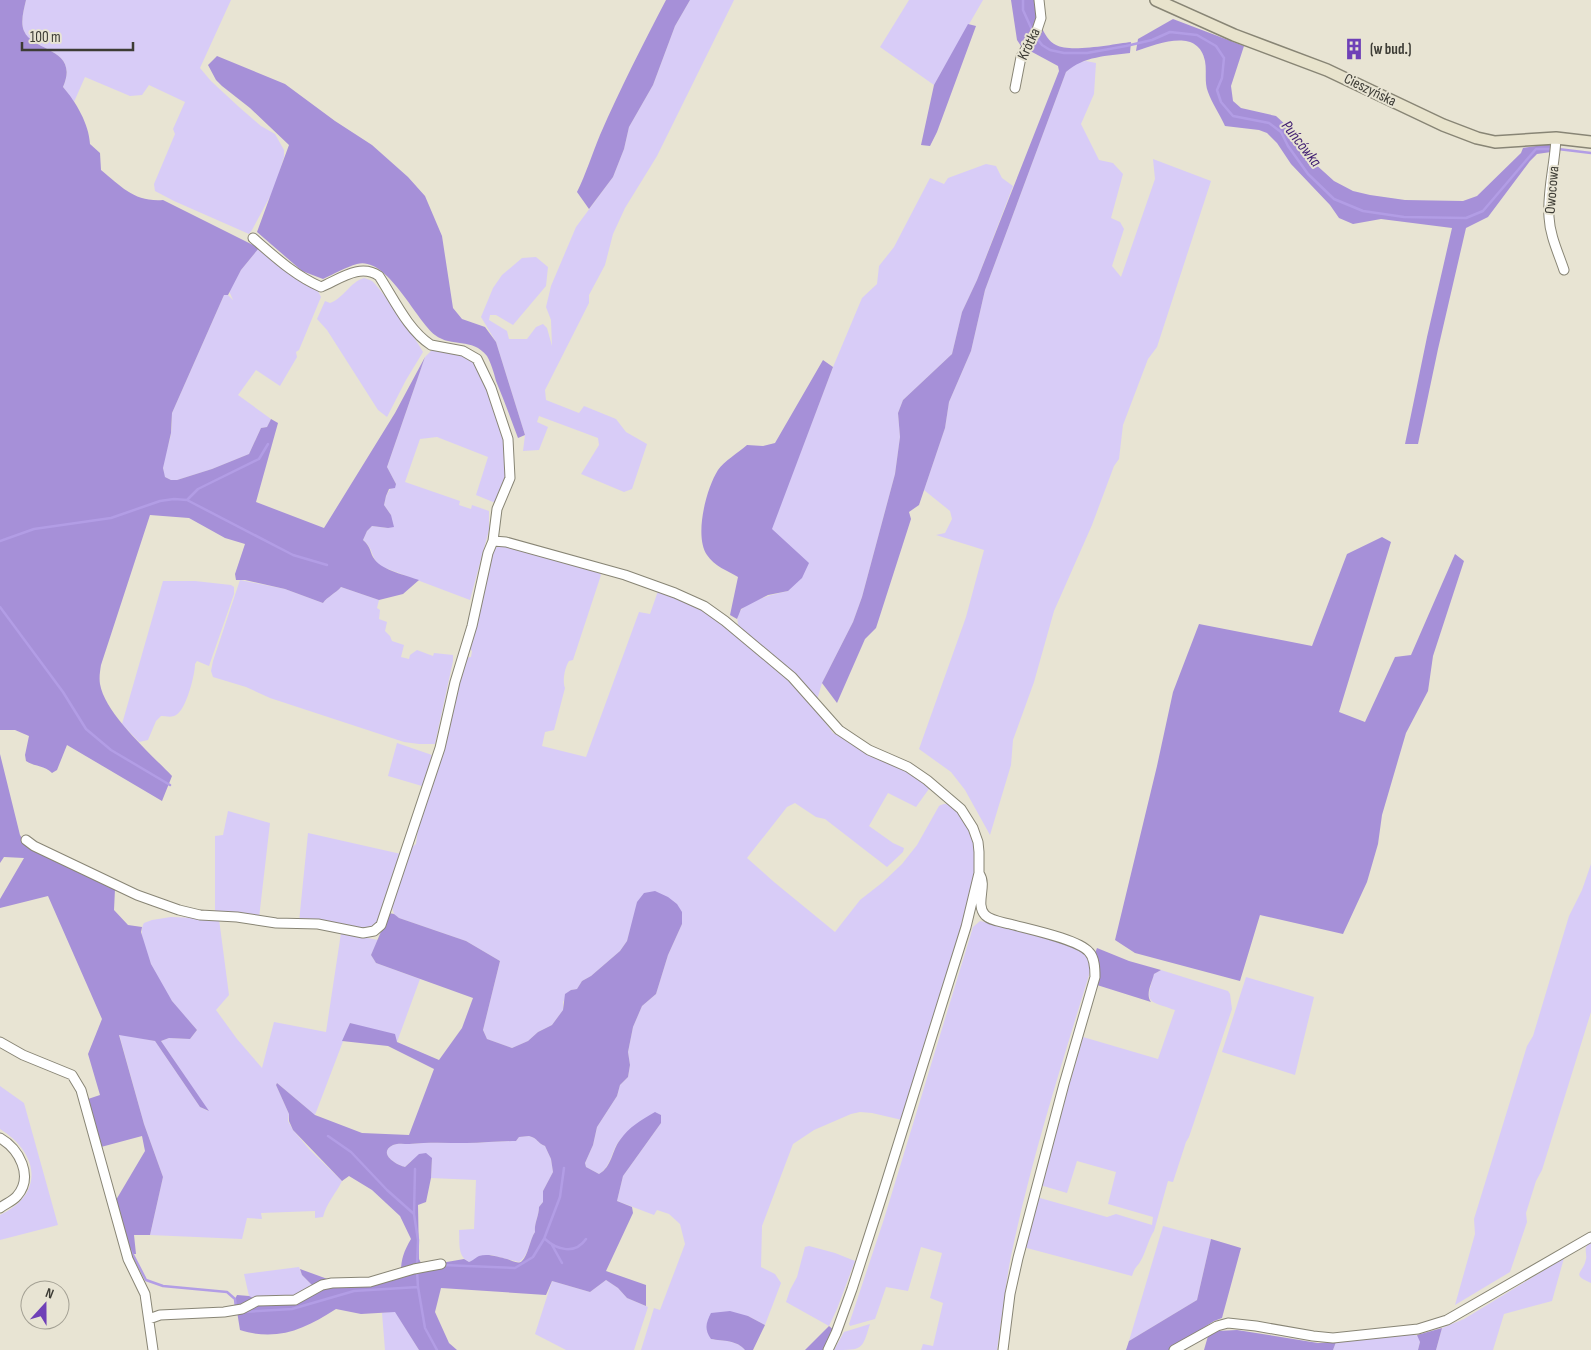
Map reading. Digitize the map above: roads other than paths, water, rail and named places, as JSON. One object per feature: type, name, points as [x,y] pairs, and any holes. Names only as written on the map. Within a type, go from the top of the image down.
[{"type":"street","name":"Krótka","points":[[1015,88],[1021,57],[1037,30],[1041,18],[1039,0]]},
{"type":"street","name":"Cieszyńska","points":[[1156,0],[1234,35],[1334,73],[1464,134],[1494,142],[1591,142]]},
{"type":"street","name":"Owocowa","points":[[1556,141],[1549,192],[1549,219],[1553,241],[1564,270]]},
{"type":"street","points":[[26,840],[34,846],[137,895],[200,915],[237,917],[276,923],[318,924],[363,933],[374,931],[380,924],[387,907],[440,748],[455,682],[472,626],[492,541],[497,509],[510,478],[508,440],[491,388],[477,359],[463,351],[431,345],[416,333],[379,276],[363,270],[354,272],[321,287],[309,282],[253,238]]},
{"type":"street","points":[[492,541],[506,542],[625,575],[675,593],[704,606],[792,677],[839,730],[869,750],[908,767],[927,780],[960,809],[973,828],[978,842],[978,873],[966,927],[882,1199],[852,1289],[828,1350]]},
{"type":"street","points":[[978,873],[982,879],[982,910],[986,916],[997,921],[1054,936],[1076,944],[1090,952],[1094,963],[1095,977],[1064,1084],[1018,1258],[1010,1294],[1003,1350]]},
{"type":"street","points":[[0,1042],[23,1055],[72,1075],[81,1090],[128,1259],[145,1294],[153,1350]]},
{"type":"street","points":[[0,1138],[10,1144],[17,1154],[23,1167],[24,1182],[17,1196],[0,1208]]},
{"type":"street","points":[[1174,1350],[1217,1326],[1228,1324],[1256,1326],[1333,1338],[1418,1329],[1447,1320],[1591,1236]]},
{"type":"street","points":[[149,1320],[160,1315],[238,1310],[257,1301],[295,1300],[322,1285],[370,1282],[417,1268],[441,1264]]},
{"type":"waterway","name":"Puńcówka","points":[[1023,0],[1023,10],[1033,32]]},
{"type":"waterway","name":"Puńcówka","points":[[1036,37],[1042,45],[1050,50],[1064,53],[1087,53],[1152,40],[1170,32],[1197,35],[1216,46],[1224,58],[1222,78],[1217,90],[1221,102],[1233,116],[1269,123],[1281,132],[1288,146],[1308,174],[1334,199],[1363,211],[1404,217],[1466,218],[1483,211],[1536,149],[1552,149]]},
{"type":"waterway","name":"Puńcówka","points":[[1558,149],[1591,153]]},
{"type":"waterway","points":[[187,500],[198,489],[259,459],[268,444]]},
{"type":"waterway","points":[[0,541],[34,529],[111,518],[160,501],[174,499],[187,500],[293,555],[327,565]]},
{"type":"waterway","points":[[0,607],[63,692],[86,729],[111,750],[170,785]]},
{"type":"waterway","points":[[328,1136],[351,1152],[387,1190],[414,1214],[418,1240],[417,1265]]},
{"type":"waterway","points":[[443,1265],[515,1268],[533,1257],[544,1239],[560,1197],[564,1168]]},
{"type":"waterway","points":[[414,1214],[415,1169]]},
{"type":"waterway","points":[[545,1239],[555,1246],[566,1249],[577,1247],[586,1239]]},
{"type":"waterway","points":[[552,1245],[562,1263]]},
{"type":"waterway","points":[[130,1249],[146,1280],[163,1286],[227,1292],[235,1299],[236,1308]]},
{"type":"waterway","points":[[242,1312],[292,1309],[354,1291],[418,1287],[417,1271]]},
{"type":"waterway","points":[[418,1287],[425,1328],[437,1350]]},
{"type":"place","name":"(w bud.)","points":[[1354,49]]}]
